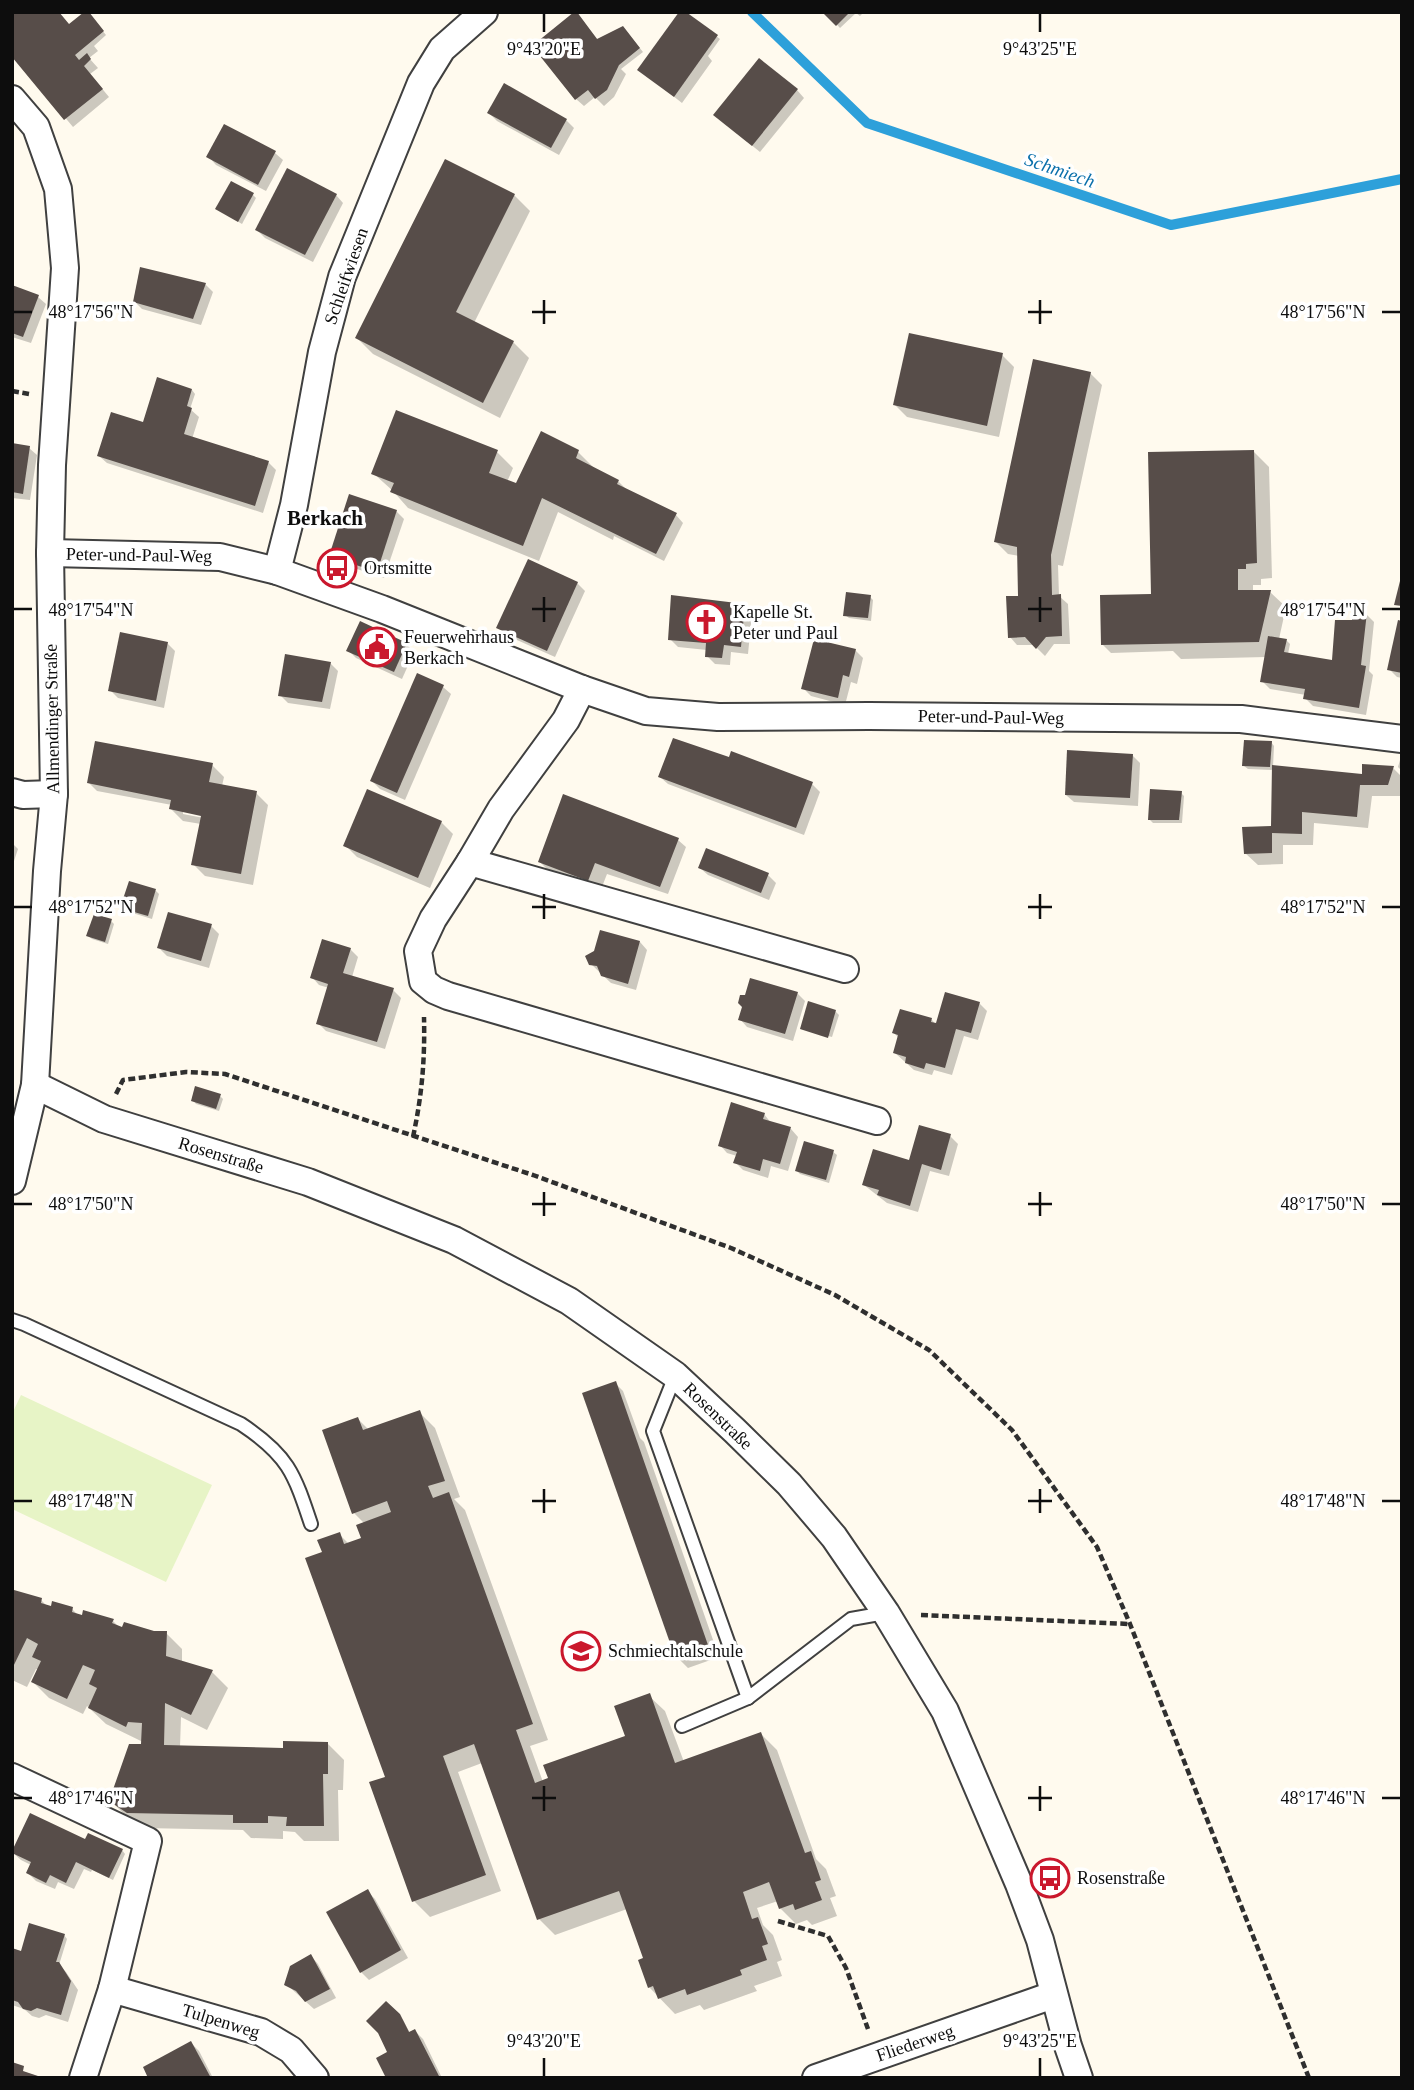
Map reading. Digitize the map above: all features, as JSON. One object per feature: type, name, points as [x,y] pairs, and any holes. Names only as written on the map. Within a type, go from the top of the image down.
[{"type":"street","name":"Schleifwiesen","points":[[277,571],[294,505],[322,352],[342,277],[421,83],[442,49],[484,12]]},
{"type":"street","name":"Allmendinger Straße","points":[[12,1181],[35,1085],[54,794],[50,554],[52,465],[65,268],[58,189],[37,127],[14,106]]},
{"type":"street","name":"Peter-und-Paul-Weg","points":[[50,554],[220,557],[277,571],[382,609],[582,689],[646,711],[718,717],[1241,719],[1402,739]]},
{"type":"street","points":[[582,689],[566,720],[500,809],[433,919],[418,951],[424,981],[434,990],[448,996],[877,1121]]},
{"type":"street","points":[[12,792],[23,795],[54,794]]},
{"type":"street","points":[[470,862],[845,969]]},
{"type":"street","name":"Rosenstraße","points":[[35,1085],[104,1119],[309,1182],[454,1240],[569,1301],[676,1375],[789,1484],[834,1537],[886,1613],[945,1711],[1040,1940],[1079,2078]]},
{"type":"street","points":[[12,1777],[148,1841],[112,1989],[83,2078]]},
{"type":"street","name":"Tulpenweg","points":[[112,1989],[261,2032],[291,2050],[314,2078]]},
{"type":"street","name":"Fliederweg","points":[[816,2078],[1054,1995]]},
{"type":"lane","points":[[12,1320],[241,1424],[262,1438],[284,1459],[298,1485],[311,1524]]},
{"type":"lane","points":[[676,1375],[653,1431],[748,1698]]},
{"type":"lane","points":[[681,1726],[748,1698],[851,1619],[886,1613]]},
{"type":"path","points":[[413,1137],[425,1058],[424,981]]},
{"type":"path","points":[[114,1098],[122,1080],[186,1072],[225,1074],[533,1175],[731,1248],[835,1295],[929,1350],[1012,1430],[1097,1547],[1309,2078]]},
{"type":"path","points":[[886,1613],[1130,1624]]},
{"type":"path","points":[[778,1921],[828,1936],[846,1968],[877,2056]]},
{"type":"green space","points":[[21,1395],[212,1485],[166,1582],[12,1509],[12,1414]]},
{"type":"building","points":[[12,12],[59,12],[69,24],[84,12],[89,12],[104,31],[75,55],[79,60],[87,53],[91,59],[84,66],[103,89],[64,120],[12,57]]},
{"type":"building","points":[[577,12],[597,39],[623,26],[640,48],[619,65],[607,90],[595,99],[588,90],[575,100],[532,46]]},
{"type":"building","points":[[679,12],[686,12],[718,35],[674,97],[637,70]]},
{"type":"building","points":[[850,12],[836,26],[824,14]]},
{"type":"building","points":[[759,58],[798,89],[752,146],[713,115]]},
{"type":"building","points":[[504,83],[567,119],[551,148],[487,113]]},
{"type":"building","points":[[224,124],[276,151],[258,185],[206,157]]},
{"type":"building","points":[[445,159],[515,194],[456,312],[514,341],[483,403],[355,338]]},
{"type":"building","points":[[287,168],[337,194],[305,255],[255,230]]},
{"type":"building","points":[[231,181],[254,193],[238,222],[215,209]]},
{"type":"building","points":[[140,267],[206,283],[193,319],[133,302]]},
{"type":"building","points":[[12,285],[39,295],[23,337],[12,333]]},
{"type":"building","points":[[909,333],[1003,353],[987,426],[893,405]]},
{"type":"building","points":[[1033,359],[1091,372],[1051,555],[1052,595],[1061,594],[1062,636],[1046,637],[1036,649],[1025,637],[1008,638],[1006,596],[1018,596],[1017,547],[994,542]]},
{"type":"building","points":[[157,377],[192,389],[187,406],[192,408],[184,434],[269,461],[255,506],[97,456],[111,412],[143,422]]},
{"type":"building","points":[[396,410],[498,450],[489,473],[516,483],[541,431],[579,450],[576,458],[619,480],[617,484],[677,513],[656,554],[542,498],[523,546],[390,492],[394,483],[371,474]]},
{"type":"building","points":[[12,443],[30,446],[23,494],[12,492]]},
{"type":"building","points":[[1254,450],[1257,563],[1246,564],[1246,569],[1238,569],[1238,590],[1271,590],[1259,642],[1101,645],[1100,595],[1151,594],[1148,452]]},
{"type":"building","points":[[349,494],[397,510],[377,572],[329,556]]},
{"type":"building","points":[[528,559],[578,582],[547,651],[496,628]]},
{"type":"building","points":[[1402,577],[1402,606],[1394,605]]},
{"type":"building","points":[[846,592],[871,595],[868,618],[843,616]]},
{"type":"building","name":"Kapelle St. Peter und Paul","points":[[671,595],[745,604],[741,647],[724,645],[722,658],[705,657],[706,643],[668,640]]},
{"type":"building","points":[[1353,611],[1367,612],[1361,665],[1366,666],[1359,708],[1303,699],[1305,689],[1260,682],[1268,636],[1287,639],[1284,652],[1332,660],[1335,620],[1352,620]]},
{"type":"building","points":[[1398,620],[1402,621],[1402,673],[1387,670]]},
{"type":"building","name":"Feuerwehrhaus Berkach","points":[[360,621],[407,643],[394,672],[346,651]]},
{"type":"building","points":[[120,632],[168,642],[156,701],[108,691]]},
{"type":"building","points":[[814,639],[856,649],[849,677],[843,675],[838,698],[801,689]]},
{"type":"building","points":[[285,654],[331,662],[322,702],[278,696]]},
{"type":"building","points":[[417,673],[444,685],[397,793],[370,781]]},
{"type":"building","points":[[673,738],[729,757],[731,751],[813,782],[796,828],[658,777]]},
{"type":"building","points":[[1244,740],[1272,741],[1270,767],[1242,766]]},
{"type":"building","points":[[95,741],[213,763],[209,782],[257,791],[241,874],[191,865],[201,816],[169,809],[171,800],[87,783]]},
{"type":"building","points":[[1067,750],[1133,754],[1130,798],[1065,795]]},
{"type":"building","points":[[1362,764],[1394,766],[1388,785],[1360,785],[1357,817],[1302,812],[1302,834],[1272,833],[1272,853],[1244,854],[1242,827],[1271,826],[1272,765],[1362,774]]},
{"type":"building","points":[[367,789],[442,821],[418,878],[343,846]]},
{"type":"building","points":[[1150,789],[1182,791],[1179,820],[1148,820]]},
{"type":"building","points":[[563,794],[679,838],[660,887],[595,863],[588,881],[538,862]]},
{"type":"building","points":[[706,848],[769,873],[761,893],[698,868]]},
{"type":"building","points":[[129,881],[156,889],[148,916],[120,908]]},
{"type":"building","points":[[168,912],[212,924],[201,961],[157,948]]},
{"type":"building","points":[[94,914],[112,919],[105,942],[86,936]]},
{"type":"building","points":[[600,930],[640,941],[628,984],[601,976],[597,966],[589,965],[585,956],[594,951]]},
{"type":"building","points":[[322,939],[351,948],[343,973],[394,988],[377,1042],[316,1024],[328,984],[310,978]]},
{"type":"building","points":[[750,978],[798,992],[785,1034],[738,1020],[742,1007],[738,1003],[740,995],[745,995]]},
{"type":"building","points":[[945,992],[980,1002],[971,1033],[956,1029],[945,1068],[926,1063],[924,1069],[905,1063],[906,1057],[893,1053],[898,1035],[892,1033],[900,1009],[932,1018],[931,1022],[936,1023]]},
{"type":"building","points":[[808,1001],[836,1010],[828,1038],[800,1029]]},
{"type":"building","points":[[195,1086],[221,1094],[216,1109],[191,1101]]},
{"type":"building","points":[[731,1102],[765,1113],[763,1119],[791,1127],[780,1164],[763,1159],[760,1171],[733,1163],[737,1152],[718,1146]]},
{"type":"building","points":[[919,1125],[951,1134],[941,1170],[922,1164],[910,1206],[877,1195],[879,1190],[862,1185],[873,1149],[909,1160]]},
{"type":"building","points":[[804,1141],[834,1150],[826,1180],[795,1171]]},
{"type":"building","points":[[616,1381],[708,1645],[675,1657],[582,1393]]},
{"type":"building","points":[[420,1410],[445,1481],[428,1486],[433,1498],[449,1492],[533,1724],[516,1730],[535,1783],[548,1778],[543,1765],[625,1736],[614,1706],[650,1693],[675,1763],[761,1732],[805,1853],[811,1851],[821,1880],[815,1882],[822,1900],[795,1910],[793,1904],[779,1909],[769,1882],[743,1892],[752,1919],[758,1917],[768,1944],[762,1946],[767,1960],[740,1970],[742,1975],[687,1995],[685,1989],[658,1999],[653,1986],[648,1988],[638,1960],[643,1958],[619,1891],[537,1920],[474,1744],[443,1756],[486,1875],[412,1902],[369,1782],[385,1777],[305,1558],[322,1552],[317,1540],[340,1532],[344,1544],[361,1538],[356,1525],[391,1512],[387,1501],[352,1514],[322,1430],[358,1417],[363,1430]]},
{"type":"building","points":[[14,1590],[42,1598],[41,1603],[51,1606],[52,1601],[73,1607],[72,1612],[82,1615],[83,1610],[114,1619],[112,1623],[122,1627],[124,1622],[154,1631],[167,1631],[166,1656],[213,1670],[191,1715],[165,1703],[164,1745],[283,1748],[283,1741],[328,1742],[328,1774],[323,1774],[324,1826],[286,1826],[287,1817],[268,1816],[268,1823],[233,1823],[233,1815],[127,1813],[109,1801],[129,1744],[141,1744],[142,1723],[128,1722],[126,1727],[88,1708],[97,1688],[89,1684],[95,1670],[83,1665],[67,1699],[31,1682],[41,1661],[32,1657],[38,1644],[27,1638],[12,1669]]},
{"type":"building","points":[[30,1813],[85,1839],[88,1833],[123,1849],[109,1878],[76,1862],[66,1883],[50,1875],[46,1883],[26,1873],[31,1862],[12,1851]]},
{"type":"building","points":[[368,1889],[401,1950],[360,1973],[326,1912]]},
{"type":"building","points":[[29,1923],[65,1934],[56,1962],[59,1962],[71,1981],[61,2015],[37,2008],[31,2011],[23,2009],[18,2002],[12,2000],[12,1948],[21,1951]]},
{"type":"building","points":[[311,1954],[330,1989],[305,2002],[296,1991],[284,1985],[290,1966]]},
{"type":"building","points":[[386,2001],[400,2014],[409,2032],[415,2029],[440,2078],[386,2078],[376,2058],[387,2052],[378,2033],[366,2021]]},
{"type":"building","points":[[191,2041],[211,2078],[148,2078],[143,2067]]},
{"type":"building","points":[[12,2062],[24,2066],[23,2071],[44,2078],[12,2078]]},
{"type":"waterway","name":"Schmiech","points":[[752,12],[867,123],[1171,225],[1402,179]]},
{"type":"place","name":"Ortsmitte","points":[[337,568]]},
{"type":"place","name":"Kapelle St. Peter und Paul","points":[[706,622]]},
{"type":"place","name":"Feuerwehrhaus Berkach","points":[[377,647]]},
{"type":"place","name":"Schmiechtalschule","points":[[581,1651]]},
{"type":"place","name":"Rosenstraße","points":[[1050,1878]]},
{"type":"district","name":"Berkach","points":[[325,518]]}]
